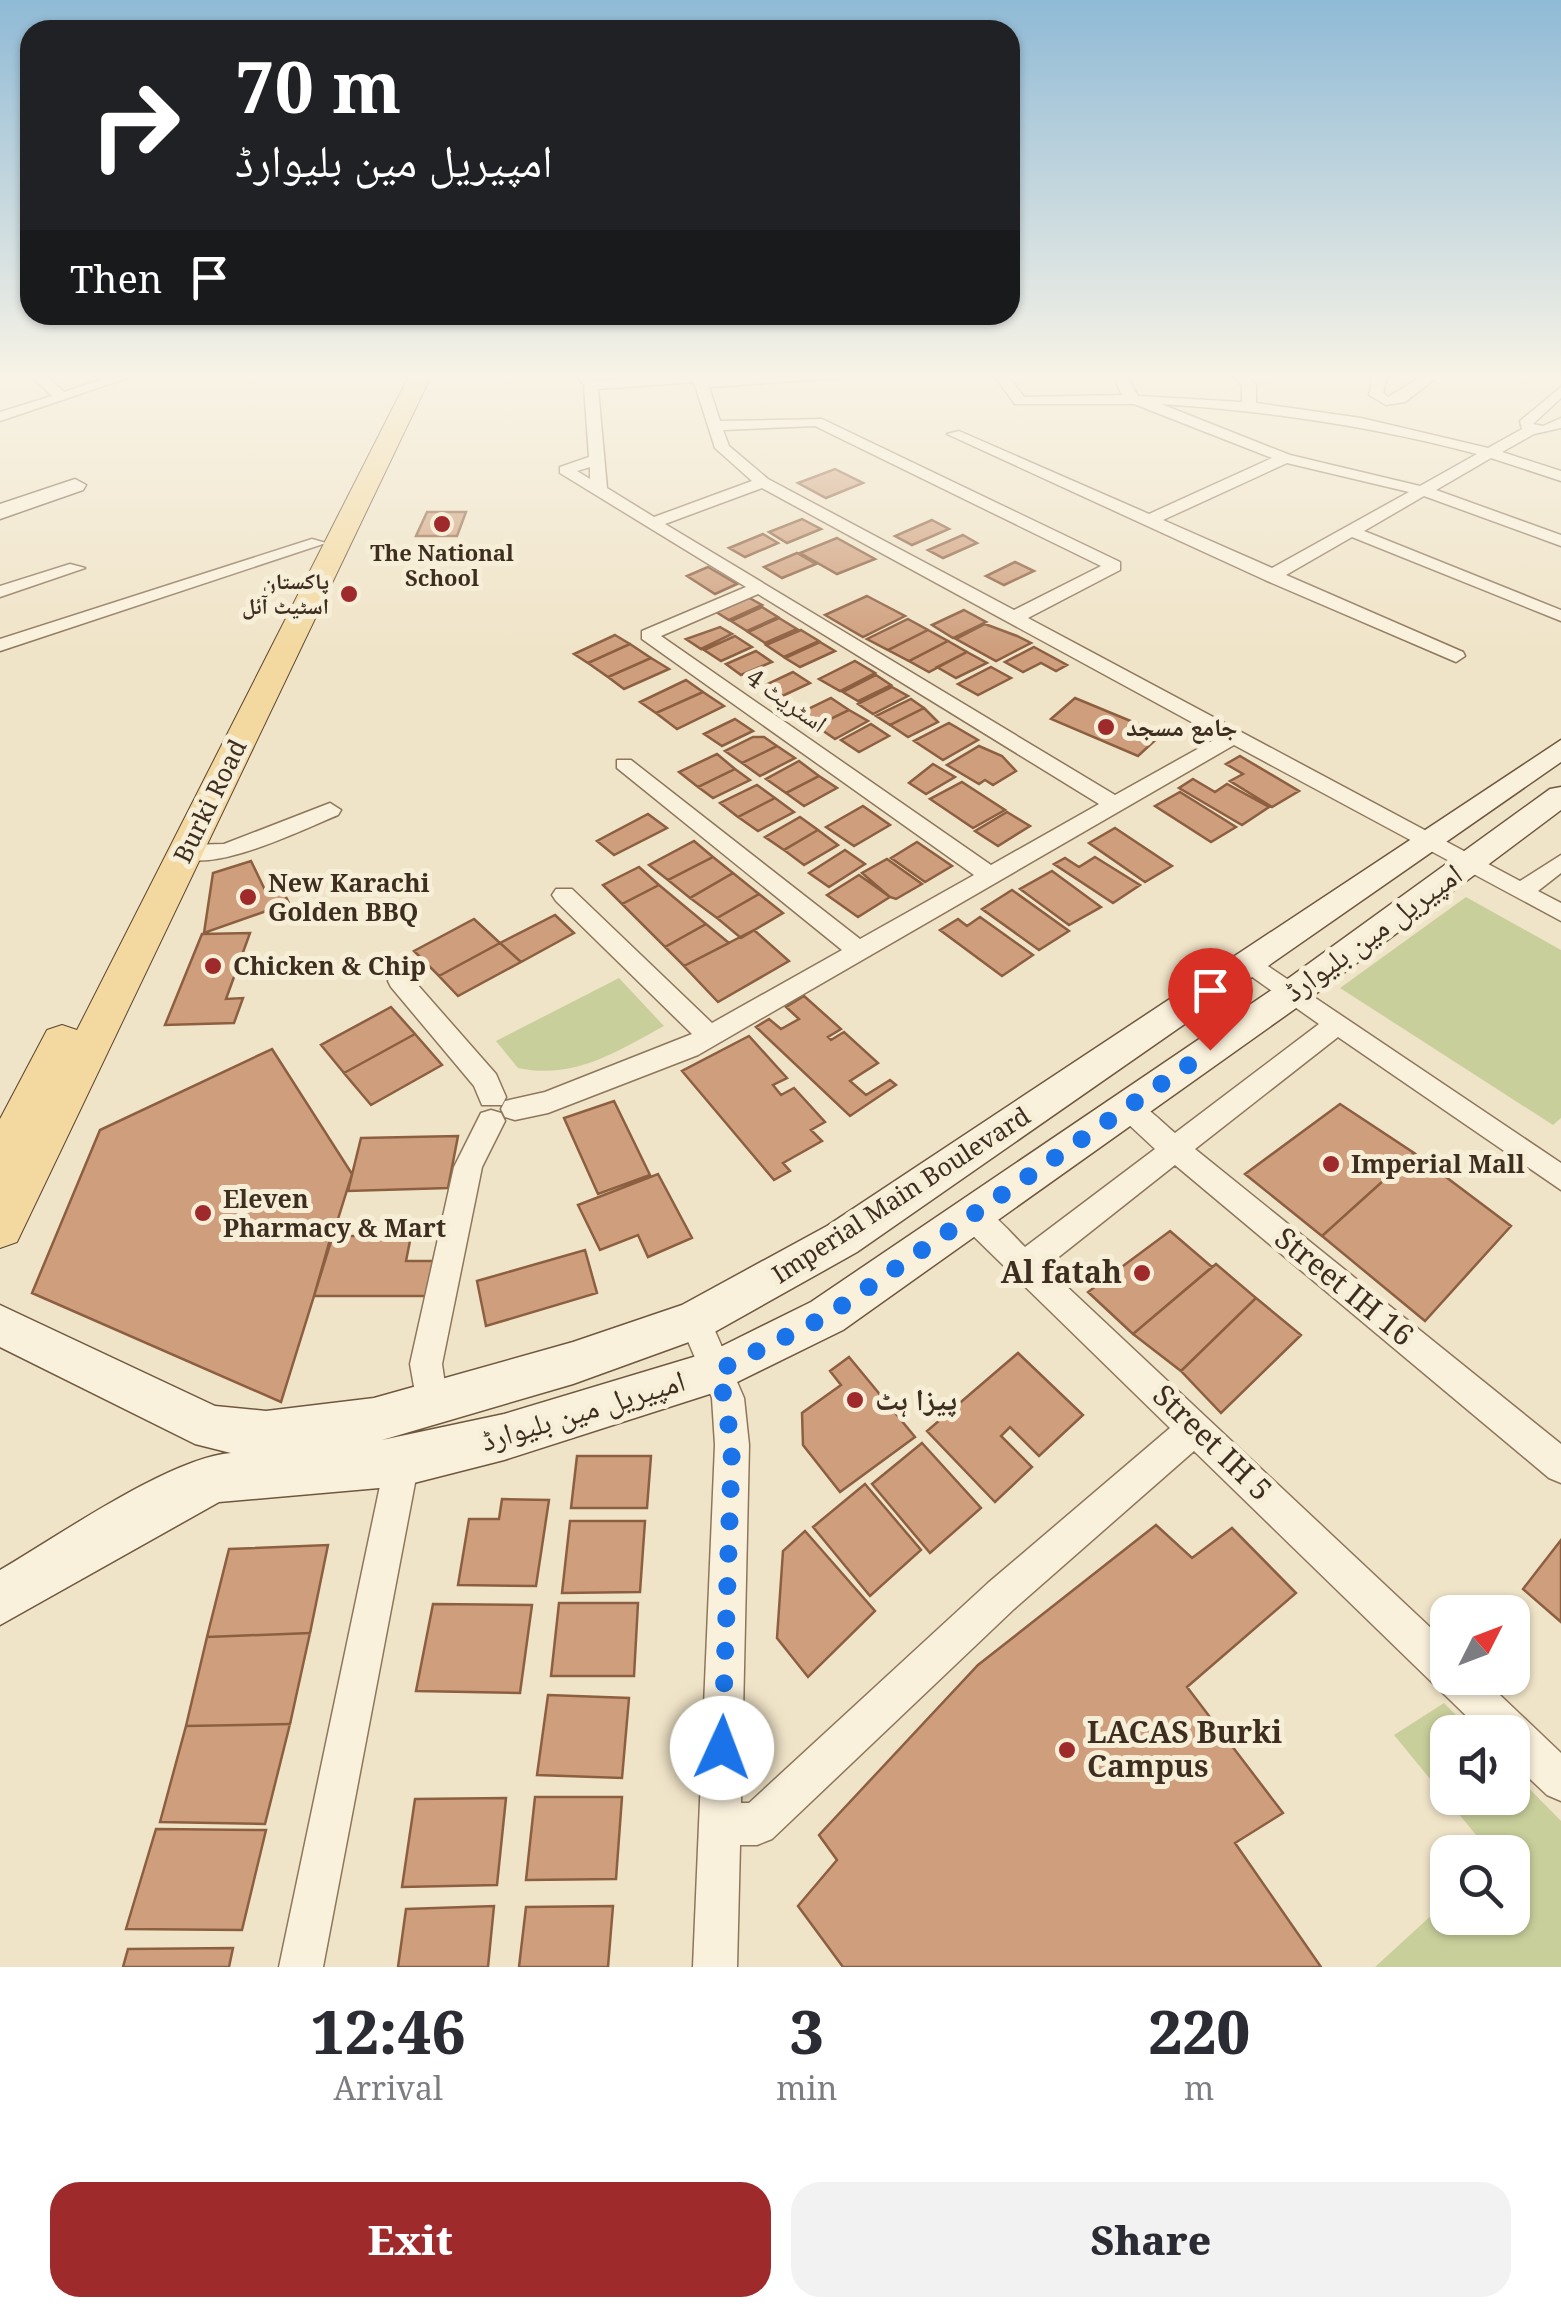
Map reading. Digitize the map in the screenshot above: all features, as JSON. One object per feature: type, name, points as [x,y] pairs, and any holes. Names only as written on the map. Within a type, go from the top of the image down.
[{"type":"main road","name":"Burki Road","points":[[0,1162],[358,466]]},
{"type":"main road","name":"Burki Road","points":[[0,1228],[376,466]]},
{"type":"street","points":[[579,466],[566,470],[1116,805]]},
{"type":"street","points":[[597,466],[599,490]]},
{"type":"street","points":[[742,466],[763,482],[1561,913]]},
{"type":"street","points":[[907,466],[1114,566],[1017,616]]},
{"type":"street","points":[[1025,466],[1456,656]]},
{"type":"street","points":[[1148,521],[1268,466]]},
{"type":"street","points":[[1318,466],[1427,492],[1561,541]]},
{"type":"street","points":[[1271,576],[1474,466]]},
{"type":"street","points":[[1530,466],[1561,476]]},
{"type":"street","points":[[0,500],[69,480],[0,512]]},
{"type":"street","points":[[652,524],[763,482]]},
{"type":"street","points":[[1353,532],[1561,616]]},
{"type":"street","points":[[0,645],[318,543]]},
{"type":"street","points":[[0,592],[76,568]]},
{"type":"street","name":"اسٹریٹ 4","points":[[756,589],[648,635],[992,878]]},
{"type":"street","points":[[499,1109],[548,1102],[710,1036],[1235,736]]},
{"type":"street","name":"Imperial Main Boulevard","points":[[0,1324],[212,1428],[384,1449],[431,1404],[574,1364],[696,1320],[842,1239],[1561,749]]},
{"type":"street","points":[[624,764],[858,950]]},
{"type":"street","name":"امپیریل مین بلیوارڈ","points":[[0,1599],[200,1484],[384,1449],[539,1427],[719,1370],[827,1316],[1294,992],[1561,796]]},
{"type":"street","points":[[185,852],[227,852],[330,810]]},
{"type":"street","points":[[1522,891],[1561,862]]},
{"type":"street","points":[[564,895],[710,1036]]},
{"type":"street","points":[[1247,961],[1561,1178]]},
{"type":"street","points":[[400,981],[486,1081],[499,1109]]},
{"type":"street","points":[[1024,1266],[1338,1023]]},
{"type":"street","points":[[431,1404],[425,1373],[468,1167],[499,1109]]},
{"type":"street","name":"Street IH 16","points":[[1126,1109],[1561,1466]]},
{"type":"street","name":"Street IH 5","points":[[973,1217],[1430,1654]]},
{"type":"street","points":[[696,1320],[719,1370],[732,1445],[714,1967]]},
{"type":"street","points":[[720,1824],[757,1824],[901,1686],[1196,1426]]},
{"type":"street","points":[[301,1967],[384,1449]]},
{"type":"street","points":[[1472,1695],[1493,1715]]},
{"type":"street","points":[[1530,1751],[1561,1781]]},
{"type":"green space","points":[[1466,897],[1561,950],[1561,1118],[1553,1125],[1340,988]]},
{"type":"green space","points":[[619,978],[664,1026],[594,1061],[558,1070],[518,1068],[496,1041]]},
{"type":"green space","points":[[1444,1703],[1456,1715],[1430,1715],[1430,1779],[1394,1735]]},
{"type":"green space","points":[[1530,1789],[1561,1821],[1561,1967],[1375,1967],[1430,1917],[1430,1935],[1530,1935],[1530,1835],[1476,1835],[1460,1815],[1530,1815]]},
{"type":"building","points":[[835,469],[863,483],[826,498],[798,483]]},
{"type":"building","name":"The National School","points":[[427,512],[466,512],[457,536],[416,536]]},
{"type":"building","points":[[802,519],[821,529],[787,543],[769,532]]},
{"type":"building","points":[[932,520],[949,529],[912,545],[895,536]]},
{"type":"building","points":[[763,534],[778,543],[745,557],[729,548]]},
{"type":"building","points":[[963,535],[977,543],[943,558],[928,550]]},
{"type":"building","points":[[837,538],[875,559],[837,574],[800,553]]},
{"type":"building","points":[[797,553],[816,564],[782,578],[764,567]]},
{"type":"building","points":[[1015,562],[1034,571],[1004,585],[986,576]]},
{"type":"building","points":[[708,567],[737,584],[715,594],[687,576]]},
{"type":"building","points":[[746,596],[762,605],[729,620],[713,610]]},
{"type":"building","points":[[867,596],[905,616],[863,637],[825,615]]},
{"type":"building","points":[[762,607],[778,617],[747,631],[731,621]]},
{"type":"building","points":[[964,610],[986,622],[953,638],[932,625]]},
{"type":"building","points":[[779,618],[797,629],[765,643],[748,632]]},
{"type":"building","points":[[908,619],[928,630],[888,650],[867,639]]},
{"type":"building","points":[[985,624],[1031,643],[996,661],[956,639]]},
{"type":"building","points":[[720,627],[732,634],[701,649],[686,639]]},
{"type":"building","points":[[801,630],[819,641],[784,657],[766,645]]},
{"type":"building","points":[[928,630],[948,641],[909,661],[888,650]]},
{"type":"building","points":[[615,635],[630,644],[588,663],[574,654]]},
{"type":"building","points":[[735,636],[752,647],[721,661],[704,650]]},
{"type":"building","points":[[948,641],[967,652],[929,672],[909,661]]},
{"type":"building","points":[[820,642],[835,651],[800,667],[785,658]]},
{"type":"building","points":[[630,644],[651,658],[608,677],[588,663]]},
{"type":"building","points":[[1034,647],[1067,665],[1056,671],[1041,663],[1023,672],[1005,662]]},
{"type":"building","points":[[756,651],[772,662],[741,675],[726,664]]},
{"type":"building","points":[[967,652],[987,663],[956,678],[937,667]]},
{"type":"building","points":[[651,658],[669,669],[624,689],[608,677]]},
{"type":"building","points":[[855,661],[875,673],[840,691],[819,679]]},
{"type":"building","points":[[991,667],[1011,678],[978,695],[958,684]]},
{"type":"building","points":[[793,672],[810,683],[776,699],[759,688]]},
{"type":"building","points":[[876,675],[891,685],[858,701],[843,692]]},
{"type":"building","points":[[686,680],[703,692],[656,713],[640,702]]},
{"type":"building","points":[[892,687],[908,696],[873,714],[858,704]]},
{"type":"building","points":[[703,692],[724,706],[677,729],[656,713]]},
{"type":"building","points":[[831,698],[849,710],[816,726],[798,714]]},
{"type":"building","name":"جامع مسجد","points":[[1075,698],[1162,734],[1138,756],[1051,719]]},
{"type":"building","points":[[911,699],[924,708],[890,725],[876,716]]},
{"type":"building","points":[[924,708],[938,722],[908,737],[890,725]]},
{"type":"building","points":[[849,710],[868,721],[835,739],[816,726]]},
{"type":"building","points":[[735,719],[753,731],[722,746],[704,734]]},
{"type":"building","points":[[949,723],[978,740],[943,760],[914,741]]},
{"type":"building","points":[[871,724],[889,736],[859,752],[841,740]]},
{"type":"building","points":[[753,737],[764,737],[777,746],[742,763],[725,751]]},
{"type":"building","points":[[777,746],[795,758],[760,776],[742,763]]},
{"type":"building","points":[[979,746],[1002,756],[1016,771],[993,785],[985,780],[979,784],[947,765]]},
{"type":"building","points":[[717,754],[735,769],[698,787],[679,772]]},
{"type":"building","points":[[1240,756],[1299,791],[1272,807],[1230,781],[1243,774],[1226,764]]},
{"type":"building","points":[[799,761],[819,776],[786,793],[766,779]]},
{"type":"building","points":[[933,764],[955,777],[926,794],[909,783]]},
{"type":"building","points":[[735,769],[750,780],[713,798],[698,787]]},
{"type":"building","points":[[819,776],[837,788],[804,806],[786,793]]},
{"type":"building","points":[[1193,779],[1215,792],[1227,784],[1269,807],[1242,825],[1179,788]]},
{"type":"building","points":[[962,782],[1005,810],[973,828],[930,799]]},
{"type":"building","points":[[757,785],[775,798],[738,817],[720,803]]},
{"type":"building","points":[[1180,792],[1236,827],[1211,842],[1155,806]]},
{"type":"building","points":[[775,798],[794,812],[758,831],[738,817]]},
{"type":"building","points":[[863,806],[890,825],[854,846],[826,827]]},
{"type":"building","points":[[1007,812],[1030,826],[998,846],[975,831]]},
{"type":"building","points":[[648,814],[667,828],[614,855],[597,841]]},
{"type":"building","points":[[800,817],[818,830],[784,850],[765,837]]},
{"type":"building","points":[[1115,828],[1172,866],[1145,882],[1089,843]]},
{"type":"building","points":[[818,830],[838,845],[804,865],[784,850]]},
{"type":"building","points":[[694,841],[713,857],[668,880],[649,865]]},
{"type":"building","points":[[917,842],[952,866],[925,882],[891,858]]},
{"type":"building","points":[[845,850],[865,864],[829,887],[809,873]]},
{"type":"building","points":[[713,857],[733,873],[690,898],[668,880]]},
{"type":"building","points":[[1095,857],[1140,885],[1113,903],[1054,864],[1065,858],[1079,867]]},
{"type":"building","points":[[887,859],[922,884],[896,899],[890,897],[862,873]]},
{"type":"building","name":"New Karachi Golden BBQ","points":[[251,861],[265,890],[280,885],[289,903],[204,933],[213,873]]},
{"type":"building","points":[[639,867],[659,885],[622,904],[603,885]]},
{"type":"building","points":[[1052,871],[1101,907],[1069,925],[1020,889]]},
{"type":"building","points":[[733,873],[759,894],[717,918],[690,898]]},
{"type":"building","points":[[859,875],[890,897],[858,917],[827,895]]},
{"type":"building","points":[[659,885],[706,924],[665,947],[622,904]]},
{"type":"building","points":[[1012,890],[1069,931],[1039,950],[982,909]]},
{"type":"building","points":[[759,894],[783,913],[741,938],[717,918]]},
{"type":"building","points":[[555,915],[574,933],[521,962],[500,943]]},
{"type":"building","points":[[980,917],[1033,955],[1002,976],[940,930],[958,919],[967,926]]},
{"type":"building","points":[[474,919],[500,943],[439,976],[414,951]]},
{"type":"building","points":[[706,924],[729,943],[684,966],[665,947]]},
{"type":"building","points":[[754,930],[789,961],[718,1002],[684,966]]},
{"type":"building","name":"Chicken & Chip","points":[[250,933],[226,999],[243,998],[234,1023],[165,1025],[202,934]]},
{"type":"building","points":[[500,943],[521,962],[458,996],[439,976]]},
{"type":"building","points":[[804,996],[841,1029],[828,1037],[831,1040],[844,1032],[878,1063],[850,1081],[866,1095],[890,1080],[896,1085],[850,1116],[756,1027],[769,1019],[781,1029],[799,1019],[786,1007]]},
{"type":"building","points":[[391,1007],[415,1034],[344,1073],[321,1045]]},
{"type":"building","points":[[415,1034],[442,1065],[371,1105],[344,1073]]},
{"type":"building","points":[[749,1036],[787,1078],[773,1085],[781,1095],[794,1088],[825,1122],[811,1130],[822,1141],[783,1163],[790,1171],[774,1180],[682,1071]]},
{"type":"building","name":"Eleven Pharmacy & Mart","points":[[272,1049],[352,1174],[281,1402],[32,1293],[100,1130]]},
{"type":"building","points":[[614,1101],[650,1175],[598,1194],[564,1118]]},
{"type":"building","name":"Imperial Mall","points":[[1340,1104],[1414,1153],[1322,1236],[1245,1174]]},
{"type":"building","points":[[458,1136],[448,1188],[348,1191],[361,1138]]},
{"type":"building","points":[[1414,1153],[1511,1226],[1425,1321],[1322,1236]]},
{"type":"building","points":[[658,1174],[692,1238],[648,1257],[638,1235],[600,1250],[578,1205]]},
{"type":"building","points":[[1170,1231],[1212,1267],[1133,1334],[1088,1292]]},
{"type":"building","points":[[331,1236],[411,1236],[406,1261],[438,1261],[430,1296],[314,1296]]},
{"type":"building","points":[[585,1250],[597,1293],[486,1326],[477,1281]]},
{"type":"building","points":[[1216,1264],[1256,1298],[1181,1371],[1133,1334]]},
{"type":"building","points":[[1256,1298],[1301,1335],[1221,1413],[1181,1371]]},
{"type":"building","points":[[1018,1353],[1083,1415],[1039,1456],[1010,1427],[1001,1436],[1032,1467],[995,1502],[927,1431]]},
{"type":"building","points":[[849,1357],[915,1437],[840,1492],[803,1445],[802,1413],[841,1385],[830,1371]]},
{"type":"building","points":[[922,1443],[981,1508],[930,1553],[872,1484]]},
{"type":"building","points":[[577,1456],[651,1456],[647,1508],[571,1508]]},
{"type":"building","points":[[865,1484],[921,1550],[870,1596],[813,1527]]},
{"type":"building","points":[[502,1499],[549,1500],[536,1586],[458,1585],[469,1519],[499,1519]]},
{"type":"building","points":[[570,1521],[645,1521],[640,1592],[562,1593]]},
{"type":"building","name":"LACAS Burki Campus","points":[[1156,1525],[1192,1558],[1232,1528],[1296,1593],[1187,1687],[1283,1813],[1235,1843],[1321,1967],[843,1967],[798,1906],[837,1860],[819,1835],[978,1665]]},
{"type":"building","points":[[805,1531],[875,1611],[808,1677],[777,1638],[783,1551]]},
{"type":"building","points":[[1561,1540],[1561,1622],[1523,1589]]},
{"type":"building","points":[[328,1545],[310,1633],[207,1637],[229,1549]]},
{"type":"building","points":[[559,1603],[638,1603],[634,1676],[551,1676]]},
{"type":"building","points":[[433,1604],[532,1605],[520,1693],[416,1691]]},
{"type":"building","points":[[310,1633],[290,1724],[186,1726],[207,1637]]},
{"type":"building","points":[[548,1695],[629,1698],[622,1778],[537,1775]]},
{"type":"building","points":[[290,1724],[265,1824],[160,1822],[186,1726]]},
{"type":"building","points":[[535,1797],[622,1797],[616,1879],[526,1880]]},
{"type":"building","points":[[506,1798],[497,1885],[402,1887],[415,1799]]},
{"type":"building","points":[[156,1829],[266,1830],[242,1930],[126,1929]]},
{"type":"building","points":[[494,1906],[488,1967],[398,1967],[406,1909]]},
{"type":"building","points":[[613,1906],[608,1967],[519,1967],[526,1907]]},
{"type":"building","points":[[233,1948],[229,1967],[123,1967],[128,1949]]},
{"type":"place","name":"The National School","points":[[442,524]]},
{"type":"place","name":"پاکستان اسٹیٹ آئل","points":[[349,594]]},
{"type":"place","name":"جامع مسجد","points":[[1106,727]]},
{"type":"place","name":"New Karachi Golden BBQ","points":[[248,897]]},
{"type":"place","name":"Chicken & Chip","points":[[213,966]]},
{"type":"place","name":"Imperial Mall","points":[[1331,1164]]},
{"type":"place","name":"Eleven Pharmacy & Mart","points":[[203,1213]]},
{"type":"place","name":"Al fatah","points":[[1142,1273]]},
{"type":"place","name":"پیزا ہٹ","points":[[855,1400]]},
{"type":"place","name":"LACAS Burki Campus","points":[[1067,1750]]},
{"type":"route","points":[[722,1748],[732,1445],[728,1398],[719,1370],[827,1316],[1210,1050]]}]
